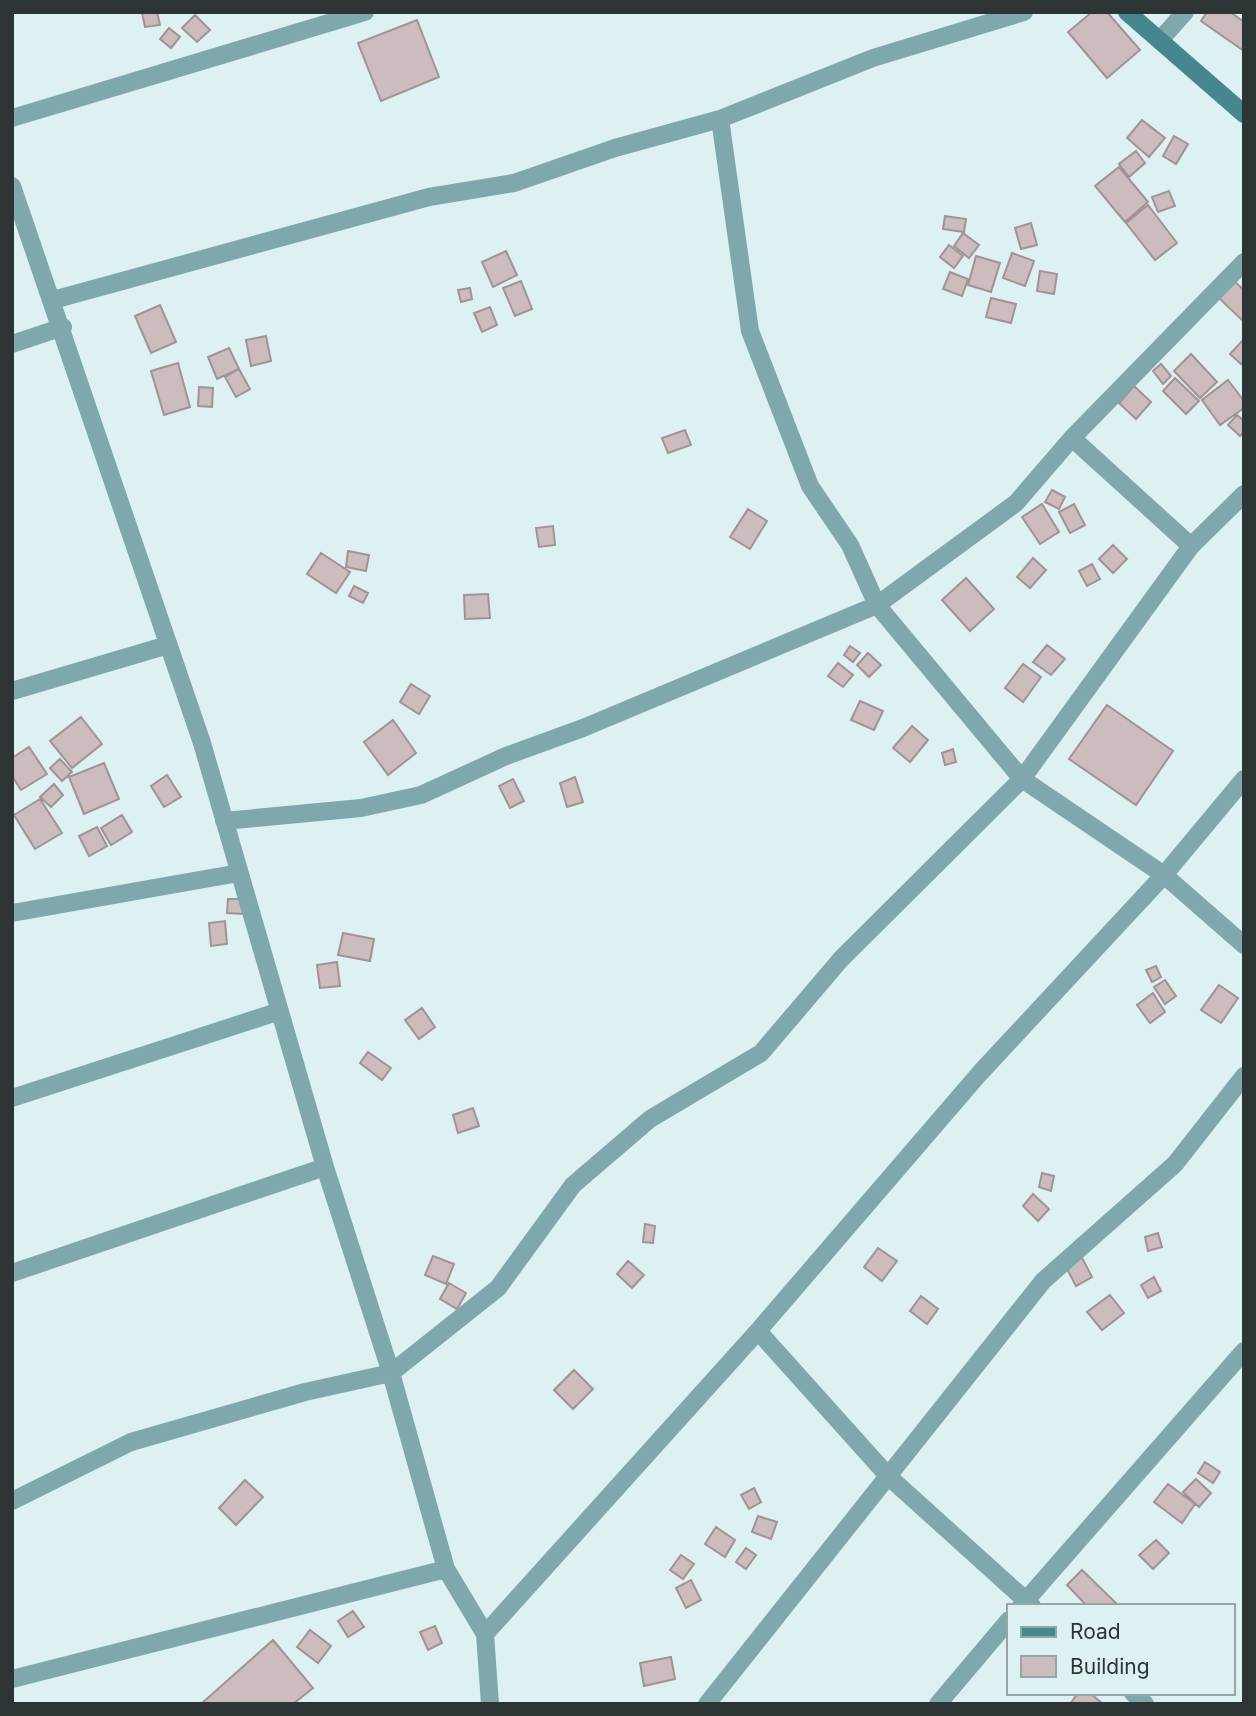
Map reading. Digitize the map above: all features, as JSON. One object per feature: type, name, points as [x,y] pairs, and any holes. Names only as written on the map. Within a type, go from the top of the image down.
[{"type":"street","points":[[12,118],[365,12]]},
{"type":"street","points":[[53,300],[429,197],[514,183],[615,148],[720,120],[873,58],[1024,12]]},
{"type":"street","points":[[1127,12],[1244,114]]},
{"type":"street","points":[[1161,40],[1185,12]]},
{"type":"street","points":[[720,120],[750,331],[810,486],[850,545],[877,605],[1022,779],[1164,875],[1244,945]]},
{"type":"street","points":[[12,186],[63,327],[202,743],[325,1167],[391,1373],[446,1569],[485,1634],[490,1704]]},
{"type":"street","points":[[224,821],[361,807],[421,795],[506,755],[583,728],[877,605],[1016,503],[1072,438],[1244,262]]},
{"type":"street","points":[[12,344],[63,327]]},
{"type":"street","points":[[1072,438],[1191,546]]},
{"type":"street","points":[[12,1501],[131,1442],[305,1392],[391,1373],[498,1288],[573,1185],[650,1119],[761,1053],[841,959],[1022,779],[1191,546],[1244,494]]},
{"type":"street","points":[[12,691],[168,645]]},
{"type":"street","points":[[485,1634],[758,1331],[979,1074],[1164,875],[1244,779]]},
{"type":"street","points":[[12,913],[239,873]]},
{"type":"street","points":[[12,1098],[280,1011]]},
{"type":"street","points":[[707,1704],[1043,1281],[1175,1164],[1244,1076]]},
{"type":"street","points":[[12,1273],[325,1167]]},
{"type":"street","points":[[758,1331],[889,1477],[1026,1604],[1244,1351]]},
{"type":"street","points":[[12,1679],[446,1569]]},
{"type":"street","points":[[938,1704],[1007,1622]]},
{"type":"building","points":[[157,12],[160,25],[145,27],[142,13]]},
{"type":"building","points":[[1092,12],[1107,12],[1140,50],[1107,78],[1068,32]]},
{"type":"building","points":[[1207,12],[1230,12],[1244,22],[1244,51],[1201,21]]},
{"type":"building","points":[[195,15],[210,30],[197,42],[182,28]]},
{"type":"building","points":[[417,20],[439,77],[381,101],[358,43]]},
{"type":"building","points":[[169,28],[180,37],[171,48],[160,39]]},
{"type":"building","points":[[1142,120],[1165,138],[1149,157],[1127,138]]},
{"type":"building","points":[[1174,136],[1188,144],[1176,164],[1163,156]]},
{"type":"building","points":[[1136,151],[1145,163],[1129,177],[1119,164]]},
{"type":"building","points":[[1119,167],[1148,202],[1125,222],[1095,186]]},
{"type":"building","points":[[1169,191],[1175,206],[1158,212],[1152,197]]},
{"type":"building","points":[[1148,205],[1177,243],[1155,260],[1126,223]]},
{"type":"building","points":[[945,216],[966,219],[964,232],[943,229]]},
{"type":"building","points":[[1031,223],[1037,245],[1021,249],[1015,228]]},
{"type":"building","points":[[963,233],[979,245],[969,258],[954,246]]},
{"type":"building","points":[[949,245],[963,256],[954,268],[940,257]]},
{"type":"building","points":[[506,251],[517,275],[493,287],[482,262]]},
{"type":"building","points":[[1012,253],[1034,261],[1025,286],[1003,278]]},
{"type":"building","points":[[976,256],[1000,263],[991,292],[968,285]]},
{"type":"building","points":[[1040,271],[1057,274],[1054,294],[1037,291]]},
{"type":"building","points":[[950,272],[968,279],[962,296],[943,289]]},
{"type":"building","points":[[521,281],[532,309],[515,316],[503,288]]},
{"type":"building","points":[[1235,282],[1244,290],[1244,322],[1219,298]]},
{"type":"building","points":[[470,288],[472,299],[461,302],[458,290]]},
{"type":"building","points":[[991,298],[1016,304],[1011,323],[986,317]]},
{"type":"building","points":[[160,305],[176,342],[151,353],[135,316]]},
{"type":"building","points":[[490,307],[497,325],[482,332],[474,313]]},
{"type":"building","points":[[266,336],[271,361],[251,366],[246,340]]},
{"type":"building","points":[[1244,339],[1244,361],[1241,364],[1230,354]]},
{"type":"building","points":[[229,348],[239,369],[217,379],[208,357]]},
{"type":"building","points":[[1191,354],[1217,382],[1200,398],[1174,371]]},
{"type":"building","points":[[178,363],[190,407],[164,415],[151,371]]},
{"type":"building","points":[[1161,364],[1171,376],[1163,384],[1153,371]]},
{"type":"building","points":[[239,369],[250,389],[236,397],[225,377]]},
{"type":"building","points":[[1175,378],[1199,401],[1186,414],[1163,391]]},
{"type":"building","points":[[1228,380],[1244,401],[1244,408],[1220,425],[1202,400]]},
{"type":"building","points":[[1134,386],[1151,402],[1136,419],[1119,403]]},
{"type":"building","points":[[199,387],[213,388],[212,407],[198,406]]},
{"type":"building","points":[[1237,415],[1244,421],[1244,432],[1240,436],[1228,425]]},
{"type":"building","points":[[685,430],[691,445],[668,453],[662,438]]},
{"type":"building","points":[[1052,490],[1065,497],[1059,509],[1045,502]]},
{"type":"building","points":[[1042,504],[1059,532],[1040,544],[1022,517]]},
{"type":"building","points":[[1074,504],[1085,525],[1070,533],[1059,512]]},
{"type":"building","points":[[748,509],[767,521],[750,549],[730,537]]},
{"type":"building","points":[[553,526],[555,545],[539,547],[536,528]]},
{"type":"building","points":[[1113,545],[1127,559],[1113,573],[1099,559]]},
{"type":"building","points":[[348,551],[369,555],[366,571],[346,567]]},
{"type":"building","points":[[321,553],[350,572],[336,593],[307,574]]},
{"type":"building","points":[[1033,558],[1046,570],[1030,588],[1017,577]]},
{"type":"building","points":[[1092,564],[1100,579],[1087,586],[1079,571]]},
{"type":"building","points":[[966,578],[994,609],[970,631],[942,600]]},
{"type":"building","points":[[354,586],[368,593],[363,603],[349,596]]},
{"type":"building","points":[[488,594],[490,618],[465,619],[464,595]]},
{"type":"building","points":[[1047,645],[1065,659],[1051,675],[1033,662]]},
{"type":"building","points":[[850,646],[860,653],[853,662],[844,655]]},
{"type":"building","points":[[868,653],[881,665],[869,677],[857,665]]},
{"type":"building","points":[[838,663],[853,675],[843,687],[828,676]]},
{"type":"building","points":[[1023,664],[1041,677],[1023,702],[1005,688]]},
{"type":"building","points":[[411,684],[430,696],[419,714],[400,702]]},
{"type":"building","points":[[860,701],[883,711],[874,730],[851,720]]},
{"type":"building","points":[[1107,705],[1173,751],[1136,805],[1069,759]]},
{"type":"building","points":[[81,717],[102,744],[72,768],[50,741]]},
{"type":"building","points":[[393,720],[416,753],[388,775],[364,742]]},
{"type":"building","points":[[912,726],[928,740],[910,762],[893,748]]},
{"type":"building","points":[[29,747],[47,774],[21,790],[12,776],[12,758]]},
{"type":"building","points":[[953,749],[956,762],[945,765],[942,753]]},
{"type":"building","points":[[60,759],[72,772],[62,781],[50,768]]},
{"type":"building","points":[[104,763],[119,799],[84,814],[69,777]]},
{"type":"building","points":[[167,775],[181,797],[164,807],[151,786]]},
{"type":"building","points":[[575,777],[583,802],[567,807],[560,783]]},
{"type":"building","points":[[513,779],[524,801],[510,808],[499,786]]},
{"type":"building","points":[[54,784],[63,795],[51,807],[40,797]]},
{"type":"building","points":[[40,799],[62,833],[35,849],[14,815]]},
{"type":"building","points":[[122,815],[132,832],[111,845],[101,828]]},
{"type":"building","points":[[97,827],[107,846],[89,856],[79,836]]},
{"type":"building","points":[[228,899],[244,899],[243,914],[227,913]]},
{"type":"building","points":[[225,921],[227,944],[211,946],[209,923]]},
{"type":"building","points":[[343,933],[374,939],[370,961],[338,955]]},
{"type":"building","points":[[337,962],[340,986],[320,988],[317,965]]},
{"type":"building","points":[[1156,966],[1161,977],[1152,982],[1146,970]]},
{"type":"building","points":[[1165,980],[1176,996],[1165,1004],[1154,987]]},
{"type":"building","points":[[1219,985],[1238,998],[1221,1023],[1201,1010]]},
{"type":"building","points":[[1153,993],[1165,1012],[1150,1023],[1137,1005]]},
{"type":"building","points":[[422,1008],[435,1027],[419,1039],[405,1020]]},
{"type":"building","points":[[368,1052],[391,1068],[382,1080],[360,1063]]},
{"type":"building","points":[[473,1108],[479,1126],[458,1133],[453,1115]]},
{"type":"building","points":[[1042,1173],[1054,1176],[1051,1191],[1039,1187]]},
{"type":"building","points":[[1033,1194],[1049,1209],[1038,1221],[1023,1206]]},
{"type":"building","points":[[645,1224],[655,1226],[653,1243],[643,1242]]},
{"type":"building","points":[[1158,1233],[1162,1247],[1148,1251],[1145,1237]]},
{"type":"building","points":[[878,1248],[897,1261],[882,1281],[864,1267]]},
{"type":"building","points":[[433,1256],[454,1264],[446,1284],[425,1275]]},
{"type":"building","points":[[1081,1256],[1092,1277],[1076,1286],[1065,1265]]},
{"type":"building","points":[[628,1261],[644,1275],[632,1288],[617,1274]]},
{"type":"building","points":[[1154,1277],[1161,1291],[1148,1298],[1141,1285]]},
{"type":"building","points":[[449,1283],[466,1293],[457,1309],[440,1299]]},
{"type":"building","points":[[1110,1295],[1124,1313],[1102,1330],[1087,1312]]},
{"type":"building","points":[[921,1296],[938,1309],[927,1324],[910,1311]]},
{"type":"building","points":[[574,1370],[593,1389],[573,1409],[554,1390]]},
{"type":"building","points":[[1205,1462],[1220,1472],[1213,1483],[1198,1473]]},
{"type":"building","points":[[1196,1479],[1211,1493],[1199,1507],[1183,1492]]},
{"type":"building","points":[[245,1480],[263,1497],[236,1525],[219,1508]]},
{"type":"building","points":[[1168,1484],[1195,1504],[1182,1523],[1154,1502]]},
{"type":"building","points":[[754,1488],[761,1502],[749,1509],[741,1495]]},
{"type":"building","points":[[758,1516],[777,1522],[771,1539],[752,1532]]},
{"type":"building","points":[[716,1527],[735,1540],[725,1557],[705,1544]]},
{"type":"building","points":[[1156,1540],[1169,1553],[1153,1569],[1139,1555]]},
{"type":"building","points":[[746,1548],[756,1555],[746,1569],[736,1562]]},
{"type":"building","points":[[681,1555],[694,1564],[683,1579],[670,1570]]},
{"type":"building","points":[[1082,1570],[1117,1604],[1085,1604],[1067,1585]]},
{"type":"building","points":[[691,1580],[701,1600],[686,1608],[676,1588]]},
{"type":"building","points":[[353,1611],[364,1627],[348,1637],[338,1621]]},
{"type":"building","points":[[435,1626],[442,1643],[428,1650],[420,1632]]},
{"type":"building","points":[[310,1630],[331,1646],[318,1663],[297,1647]]},
{"type":"building","points":[[273,1640],[313,1688],[293,1704],[201,1704]]},
{"type":"building","points":[[671,1657],[675,1679],[644,1686],[640,1663]]},
{"type":"building","points":[[1077,1695],[1092,1695],[1103,1704],[1070,1704]]}]
